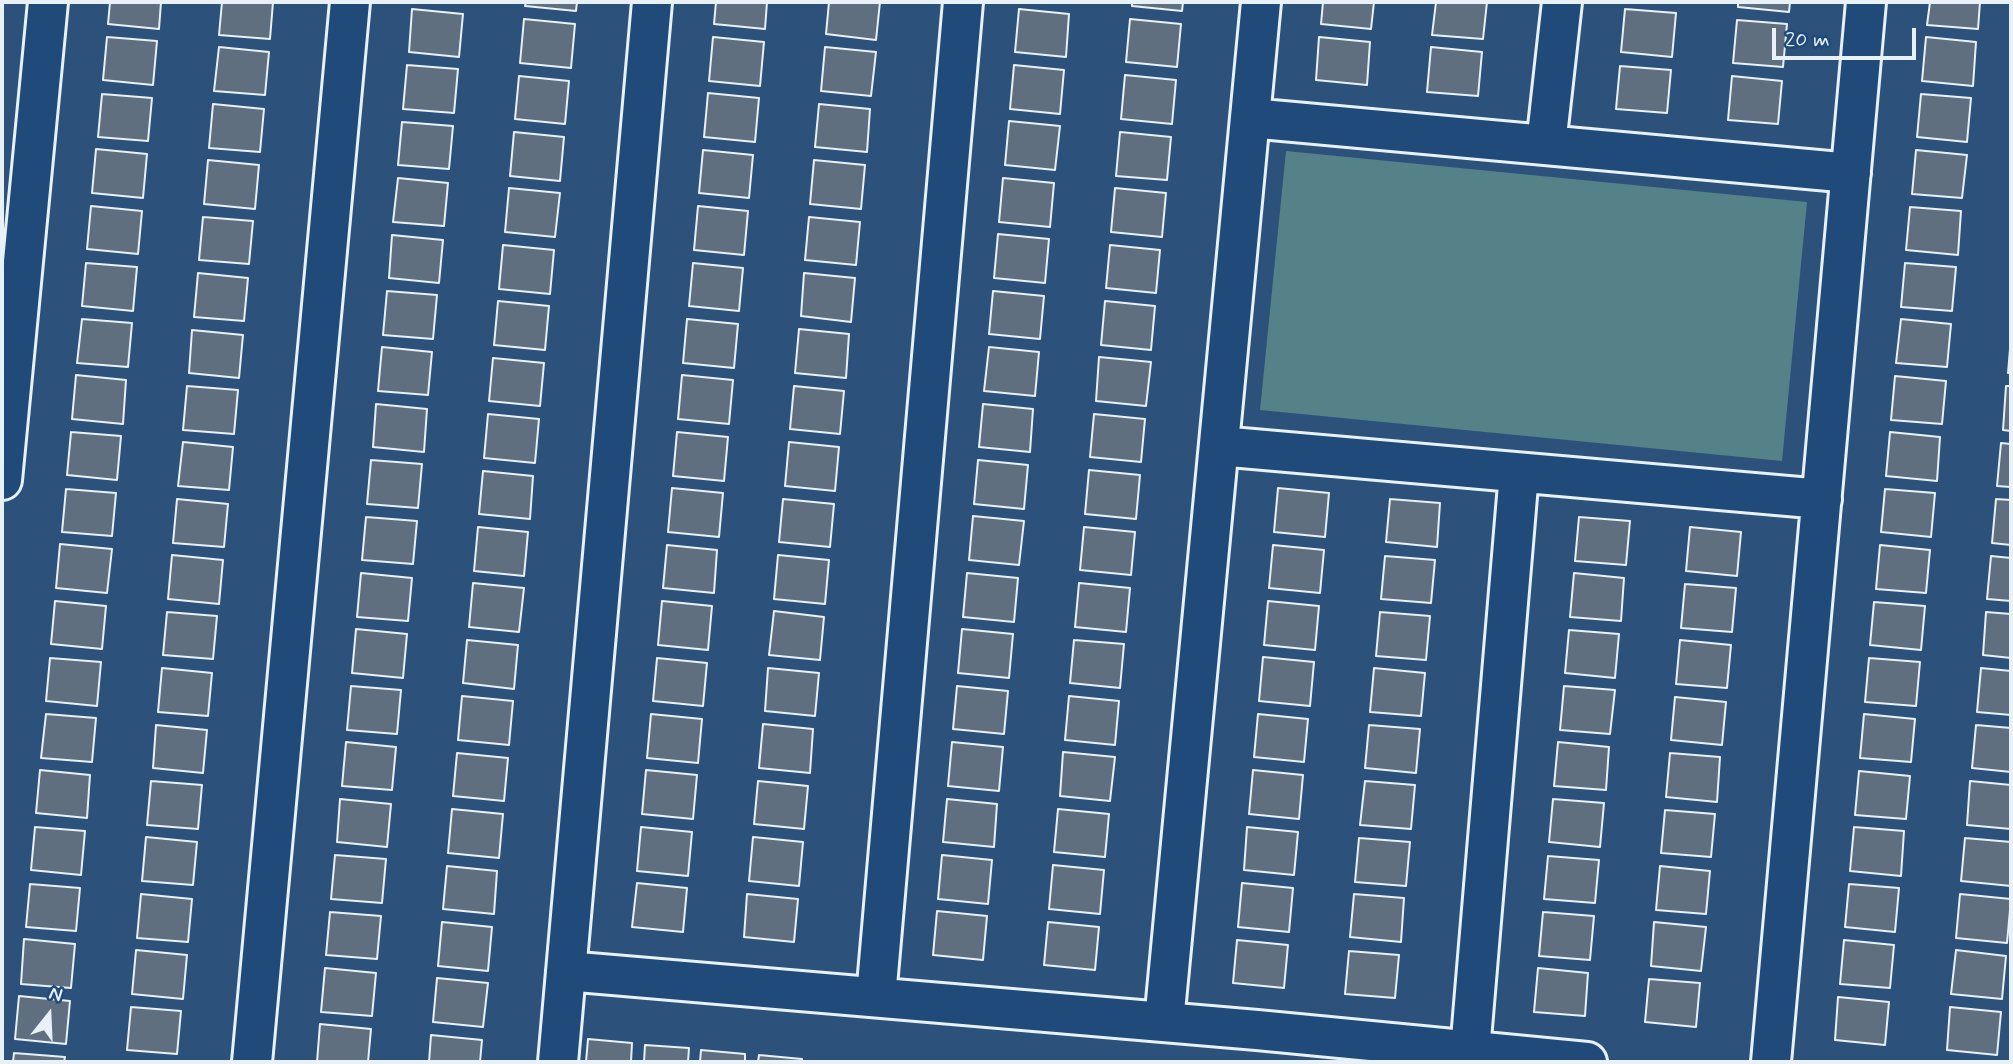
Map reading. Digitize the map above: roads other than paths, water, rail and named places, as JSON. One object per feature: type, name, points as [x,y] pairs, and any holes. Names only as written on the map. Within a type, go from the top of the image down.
[{"type":"street","points":[[2,480],[48,2]]},
{"type":"street","points":[[252,1062],[350,2]]},
{"type":"street","points":[[558,1062],[652,2]]},
{"type":"street","points":[[876,997],[963,2]]},
{"type":"street","points":[[1164,1022],[1261,2]]},
{"type":"street","points":[[1546,145],[1562,2]]},
{"type":"street","points":[[1772,1062],[1866,2]]},
{"type":"street","points":[[1250,118],[1851,173]]},
{"type":"street","points":[[1219,446],[1822,499]]},
{"type":"street","points":[[1470,1051],[1519,473]]},
{"type":"street","points":[[566,971],[1164,1022],[1255,1046],[1470,1051],[1587,1062]]}]
